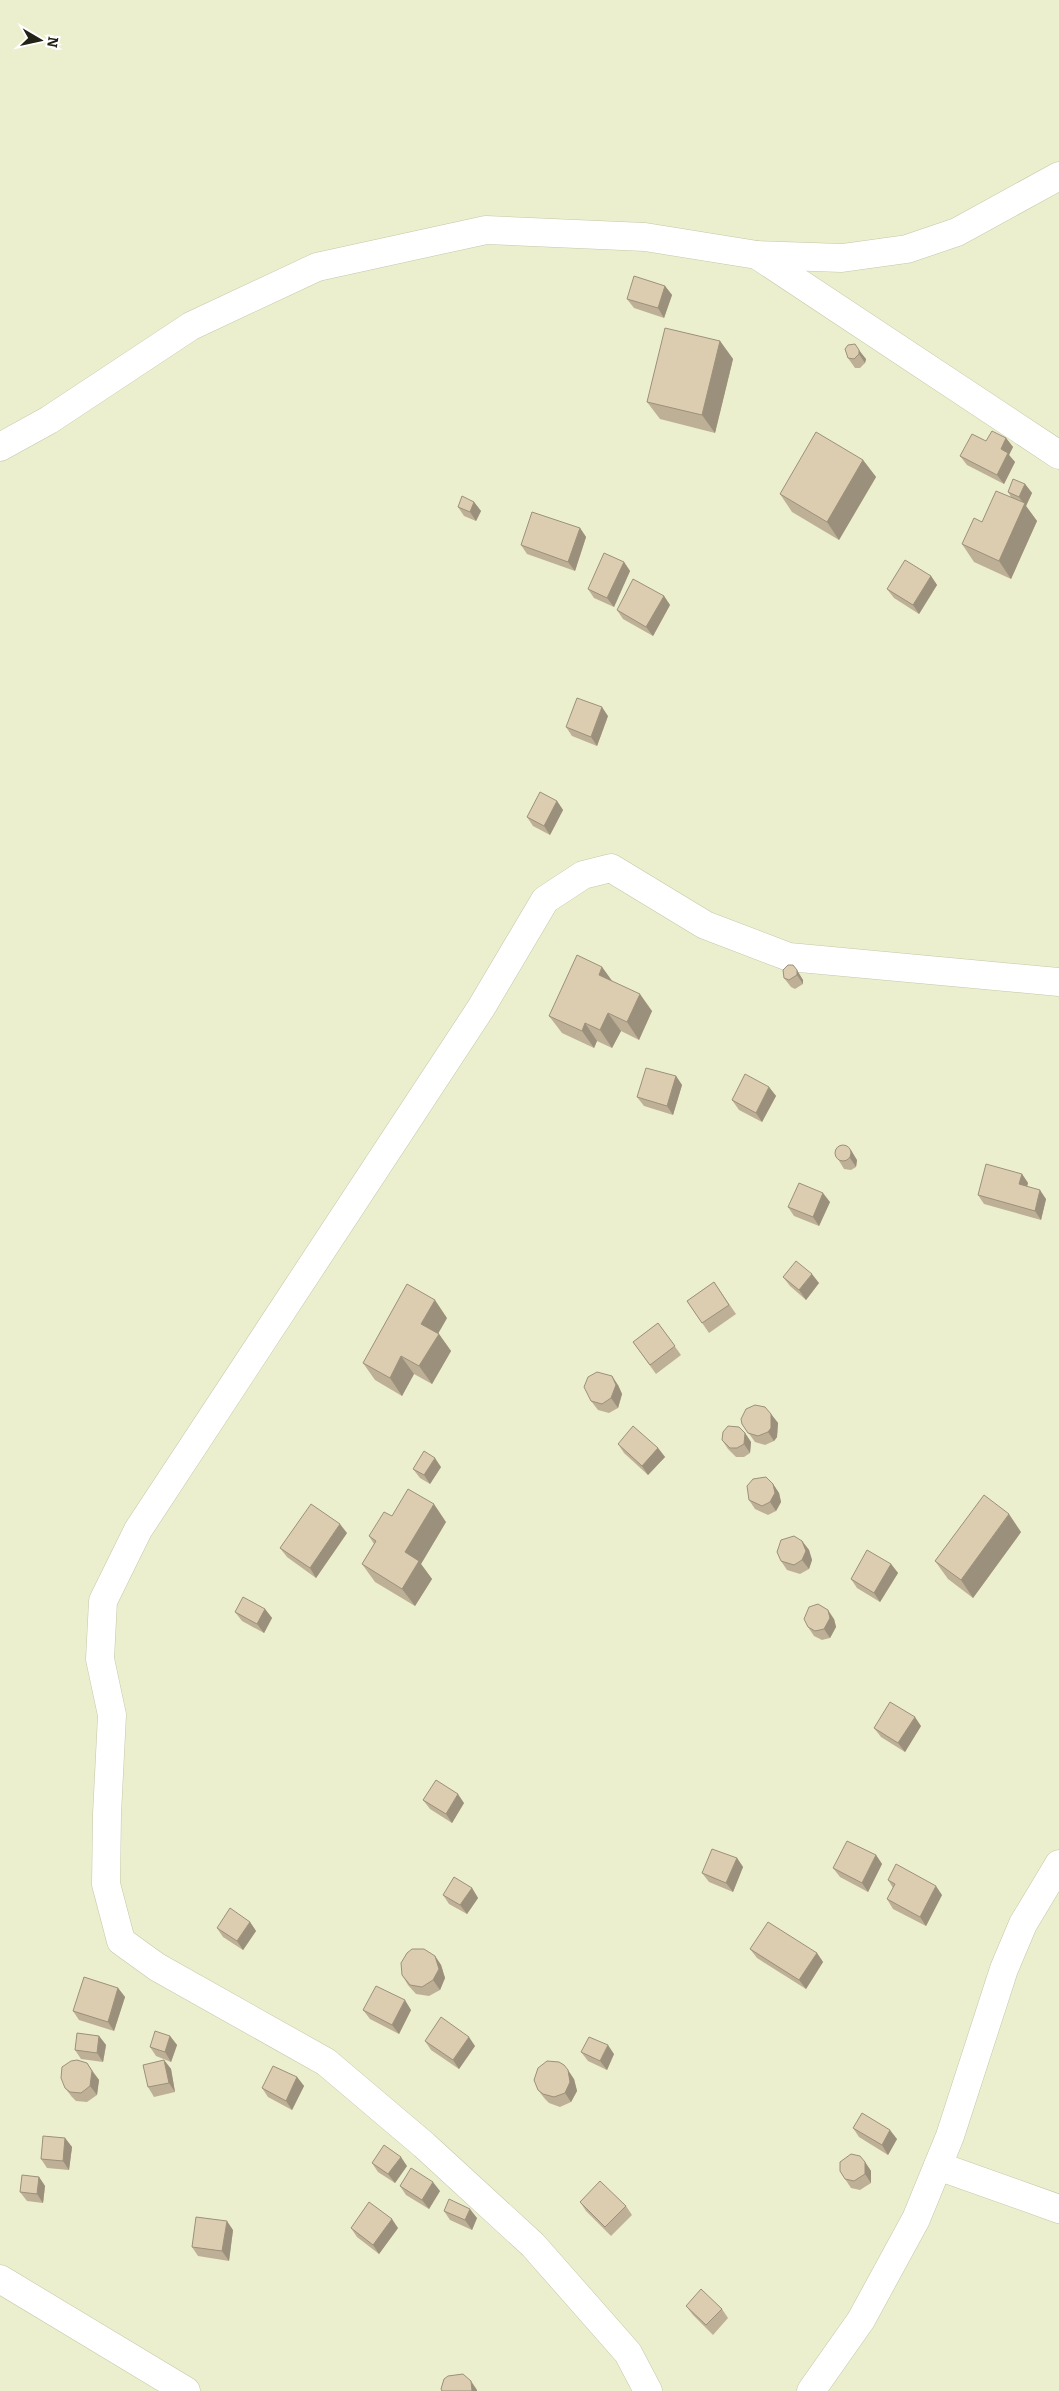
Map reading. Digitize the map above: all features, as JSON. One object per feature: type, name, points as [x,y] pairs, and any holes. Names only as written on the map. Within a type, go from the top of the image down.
[{"type":"street","points":[[0,447],[49,420],[190,326],[317,267],[486,230],[645,237],[757,255],[842,258],[907,249],[957,232],[1059,176]]},
{"type":"street","points":[[757,255],[1059,455]]},
{"type":"street","points":[[648,2391],[628,2353],[533,2245],[424,2145],[326,2062],[157,1967],[121,1941],[106,1884],[112,1715],[100,1659],[103,1601],[138,1530],[481,1008],[545,900],[583,874],[611,868],[705,925],[789,957],[1059,982]]},
{"type":"street","points":[[812,2391],[861,2320],[916,2219],[938,2166],[1004,1969],[1022,1924],[1059,1864]]},
{"type":"street","points":[[938,2166],[1059,2209]]},
{"type":"street","points":[[0,2279],[186,2391]]},
{"type":"building","points":[[634,276],[665,286],[658,308],[627,299]]},
{"type":"building","points":[[665,328],[720,341],[702,415],[647,402]]},
{"type":"building","points":[[855,344],[859,354],[854,359],[848,358],[845,349],[848,345]]},
{"type":"building","points":[[992,431],[1006,438],[1001,449],[1008,453],[997,475],[960,456],[972,434],[986,441]]},
{"type":"building","points":[[816,432],[863,460],[827,522],[780,494]]},
{"type":"building","points":[[1013,479],[1025,484],[1019,497],[1008,492]]},
{"type":"building","points":[[996,491],[1025,503],[999,561],[962,544],[974,518],[982,522]]},
{"type":"building","points":[[462,496],[474,502],[470,512],[458,507]]},
{"type":"building","points":[[532,512],[580,528],[568,562],[521,545]]},
{"type":"building","points":[[604,553],[624,562],[607,598],[588,589]]},
{"type":"building","points":[[905,560],[931,576],[913,605],[887,589]]},
{"type":"building","points":[[633,579],[664,596],[646,627],[617,610]]},
{"type":"building","points":[[577,698],[602,707],[591,737],[566,727]]},
{"type":"building","points":[[540,792],[557,801],[544,826],[527,817]]},
{"type":"building","points":[[577,955],[602,967],[599,975],[640,994],[627,1022],[608,1013],[600,1030],[585,1023],[582,1031],[549,1016]]},
{"type":"building","points":[[788,965],[793,965],[797,970],[797,975],[789,980],[784,978],[783,970]]},
{"type":"building","points":[[646,1068],[676,1076],[667,1106],[637,1097]]},
{"type":"building","points":[[745,1074],[769,1087],[756,1113],[732,1100]]},
{"type":"building","points":[[843,1145],[849,1147],[851,1153],[849,1159],[843,1161],[837,1159],[835,1153],[837,1147]]},
{"type":"building","points":[[986,1164],[1022,1174],[1019,1184],[1040,1190],[1035,1211],[978,1195]]},
{"type":"building","points":[[799,1183],[823,1193],[813,1217],[788,1207]]},
{"type":"building","points":[[796,1261],[812,1274],[799,1290],[783,1277]]},
{"type":"building","points":[[714,1282],[729,1305],[702,1323],[687,1301]]},
{"type":"building","points":[[407,1284],[435,1300],[421,1324],[439,1334],[419,1366],[401,1356],[390,1378],[363,1363]]},
{"type":"building","points":[[658,1323],[675,1346],[650,1365],[633,1342]]},
{"type":"building","points":[[597,1372],[612,1376],[616,1385],[611,1398],[602,1404],[591,1401],[584,1387],[588,1377]]},
{"type":"building","points":[[755,1405],[765,1407],[771,1414],[771,1428],[768,1432],[758,1436],[748,1433],[741,1419],[746,1409]]},
{"type":"building","points":[[633,1426],[658,1448],[642,1466],[618,1444]]},
{"type":"building","points":[[728,1426],[739,1427],[745,1433],[744,1444],[737,1448],[730,1448],[722,1440],[723,1432]]},
{"type":"building","points":[[424,1451],[435,1458],[424,1475],[413,1469]]},
{"type":"building","points":[[766,1477],[773,1484],[775,1493],[770,1502],[762,1506],[749,1500],[747,1486],[753,1479]]},
{"type":"building","points":[[408,1489],[434,1504],[405,1552],[419,1561],[402,1589],[362,1564],[376,1541],[369,1536],[384,1512],[392,1516]]},
{"type":"building","points":[[984,1495],[1009,1514],[961,1580],[935,1561]]},
{"type":"building","points":[[311,1504],[340,1524],[310,1568],[280,1548]]},
{"type":"building","points":[[794,1536],[802,1541],[806,1551],[802,1560],[794,1565],[781,1561],[777,1552],[781,1540]]},
{"type":"building","points":[[867,1550],[891,1564],[874,1593],[851,1579]]},
{"type":"building","points":[[243,1597],[265,1609],[257,1624],[235,1612]]},
{"type":"building","points":[[818,1604],[828,1610],[830,1618],[824,1629],[815,1631],[808,1627],[804,1619],[809,1607]]},
{"type":"building","points":[[890,1702],[915,1717],[898,1743],[874,1728]]},
{"type":"building","points":[[436,1780],[458,1794],[446,1814],[423,1800]]},
{"type":"building","points":[[847,1841],[876,1855],[862,1883],[833,1868]]},
{"type":"building","points":[[712,1849],[737,1858],[726,1883],[702,1873]]},
{"type":"building","points":[[896,1864],[936,1886],[920,1917],[887,1899],[895,1884],[888,1880]]},
{"type":"building","points":[[454,1877],[472,1888],[460,1905],[443,1895]]},
{"type":"building","points":[[230,1908],[250,1922],[237,1941],[217,1928]]},
{"type":"building","points":[[768,1922],[817,1953],[799,1980],[750,1949]]},
{"type":"building","points":[[412,1949],[424,1949],[435,1956],[439,1969],[433,1980],[422,1987],[410,1985],[402,1975],[401,1963]]},
{"type":"building","points":[[84,1977],[118,1988],[108,2022],[73,2011]]},
{"type":"building","points":[[376,1986],[405,2000],[392,2025],[363,2010]]},
{"type":"building","points":[[441,2017],[469,2037],[453,2060],[425,2041]]},
{"type":"building","points":[[155,2031],[170,2036],[165,2052],[150,2047]]},
{"type":"building","points":[[77,2033],[99,2036],[97,2053],[75,2050]]},
{"type":"building","points":[[589,2037],[608,2045],[600,2061],[581,2052]]},
{"type":"building","points":[[77,2060],[87,2063],[92,2071],[90,2086],[81,2093],[70,2092],[65,2088],[61,2078],[62,2067],[71,2061]]},
{"type":"building","points":[[164,2060],[169,2083],[148,2087],[143,2065]]},
{"type":"building","points":[[547,2061],[559,2062],[568,2070],[570,2082],[565,2093],[554,2097],[543,2094],[538,2090],[534,2080],[538,2068]]},
{"type":"building","points":[[273,2066],[297,2077],[286,2101],[262,2088]]},
{"type":"building","points":[[862,2113],[890,2130],[882,2145],[853,2128]]},
{"type":"building","points":[[43,2136],[65,2138],[63,2161],[41,2159]]},
{"type":"building","points":[[384,2145],[401,2157],[388,2174],[372,2163]]},
{"type":"building","points":[[851,2154],[860,2156],[865,2162],[865,2174],[854,2181],[845,2179],[840,2171],[840,2162]]},
{"type":"building","points":[[411,2168],[433,2182],[422,2200],[400,2186]]},
{"type":"building","points":[[22,2175],[39,2177],[37,2194],[20,2192]]},
{"type":"building","points":[[600,2181],[626,2206],[605,2227],[580,2202]]},
{"type":"building","points":[[449,2199],[470,2209],[465,2220],[444,2211]]},
{"type":"building","points":[[369,2202],[392,2219],[373,2245],[351,2228]]},
{"type":"building","points":[[196,2217],[227,2221],[222,2251],[192,2247]]},
{"type":"building","points":[[701,2289],[722,2309],[706,2325],[686,2306]]},
{"type":"building","points":[[463,2374],[471,2381],[472,2391],[442,2391],[444,2379],[448,2376]]}]
